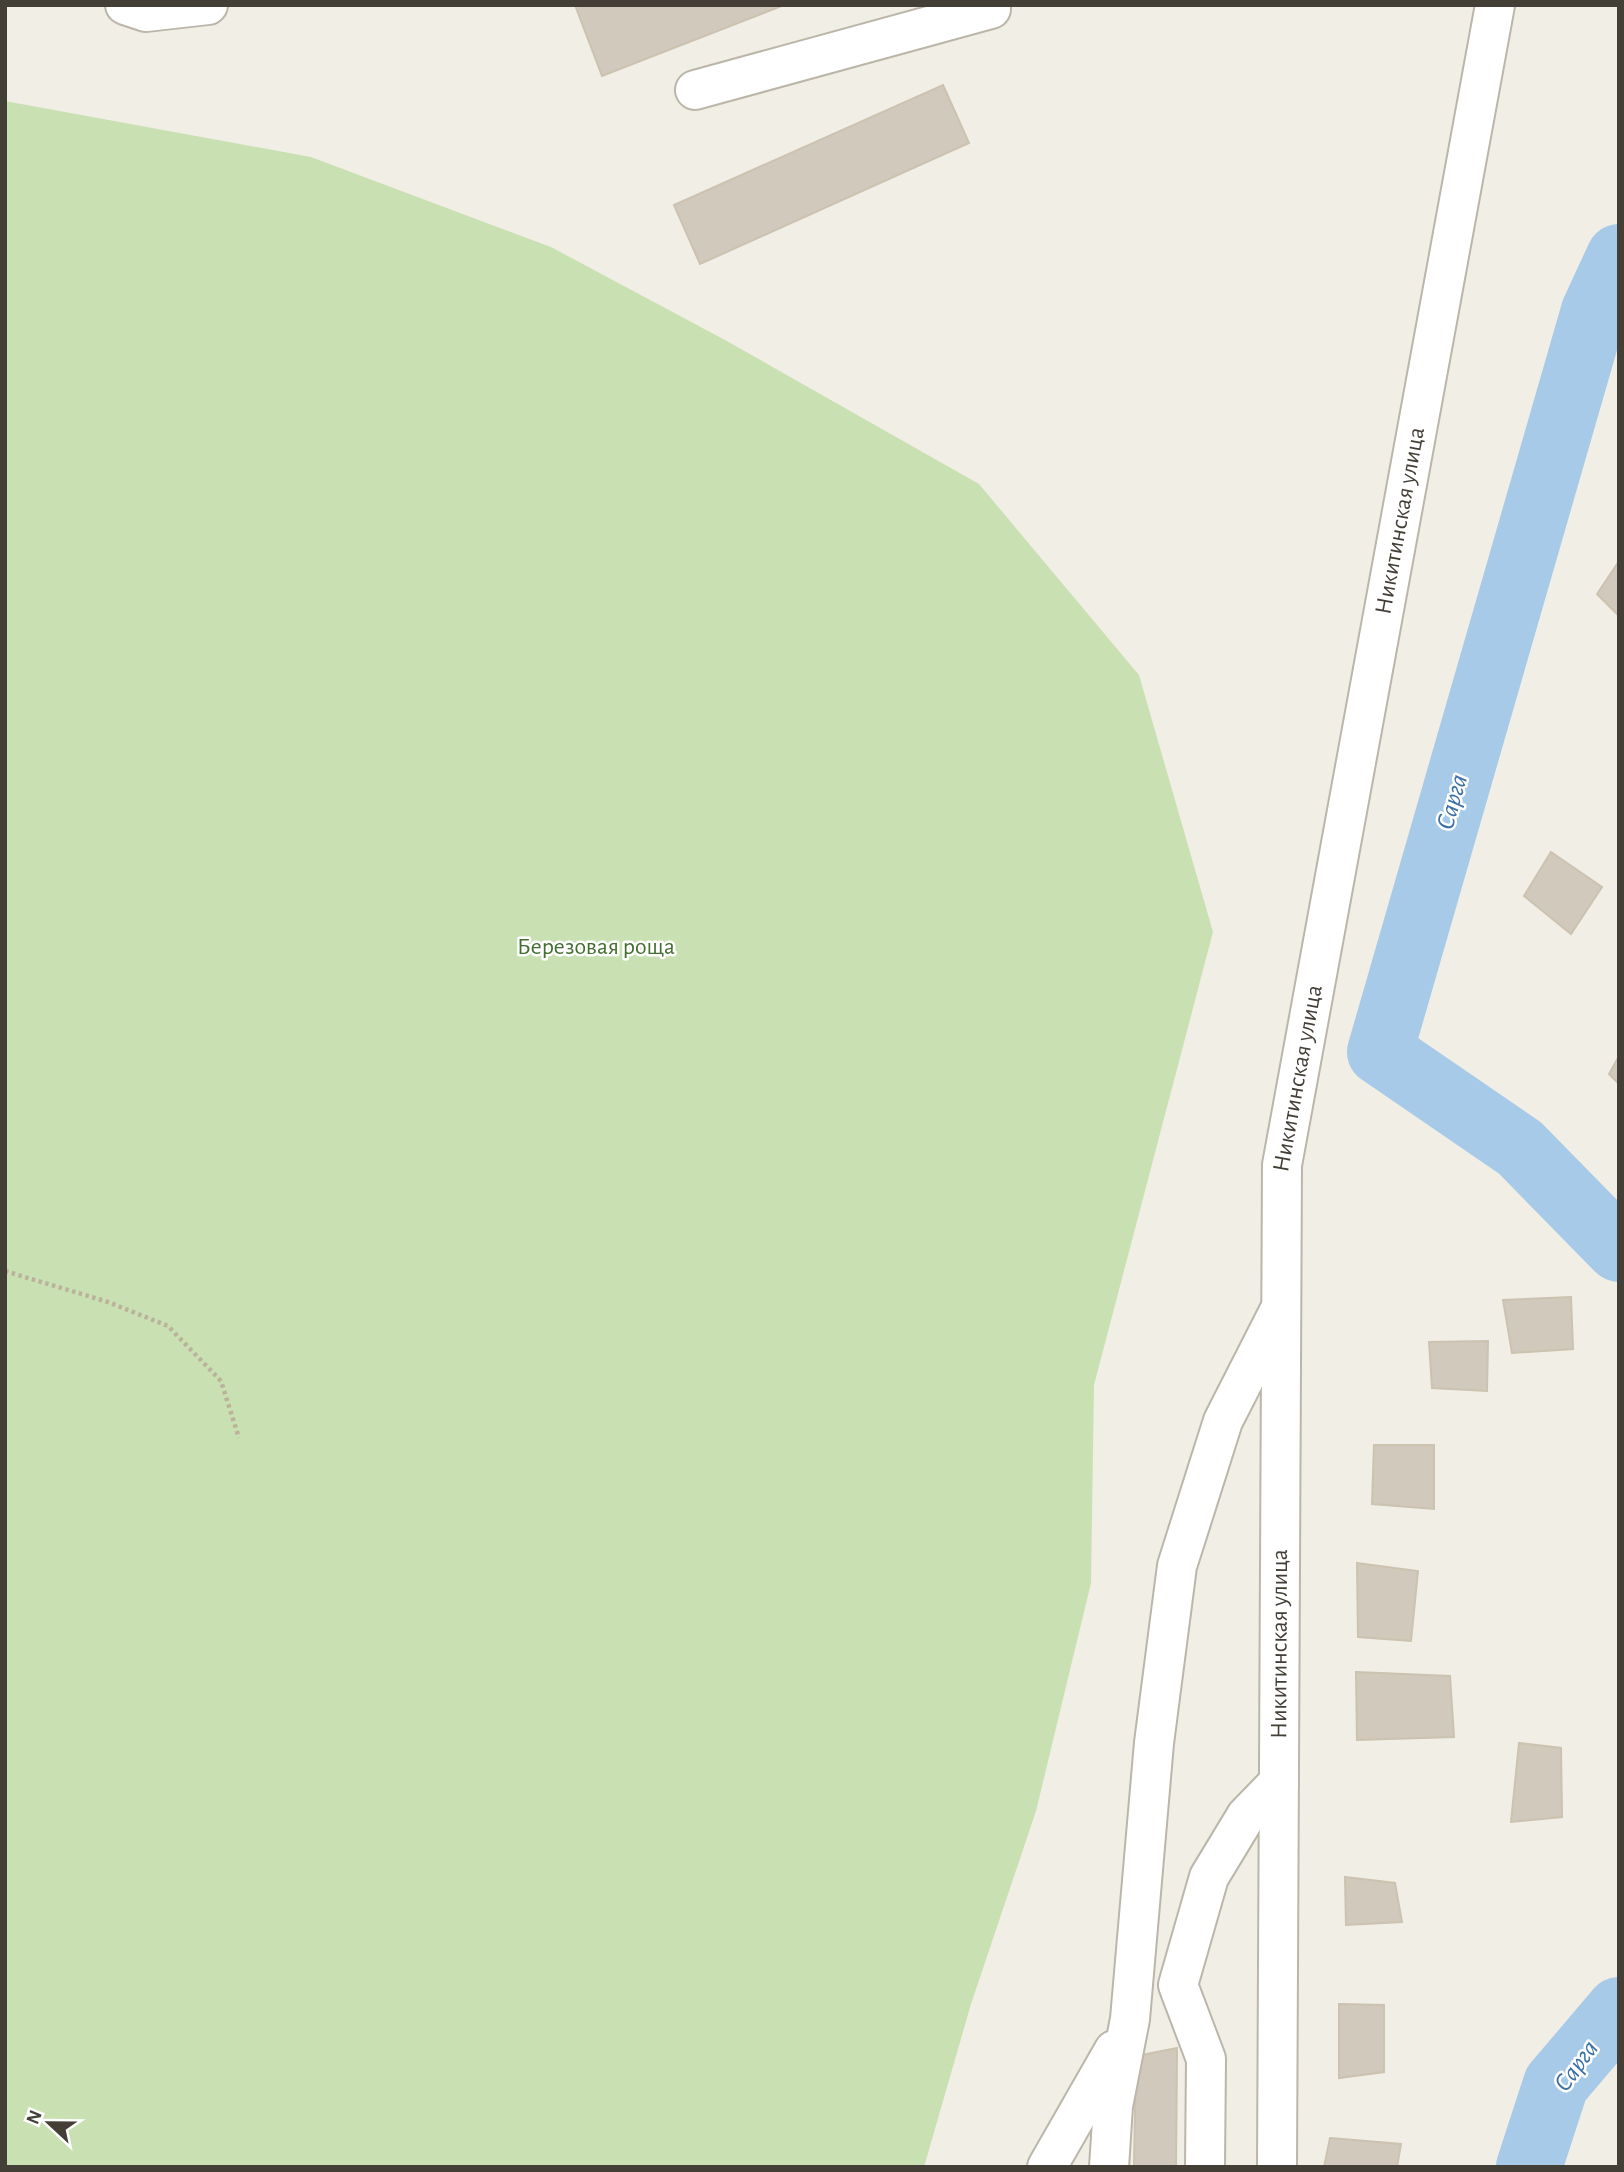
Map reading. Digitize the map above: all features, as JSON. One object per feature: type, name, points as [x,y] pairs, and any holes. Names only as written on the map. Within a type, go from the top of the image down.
[{"type":"street","points":[[125,5],[146,12],[208,5]]},
{"type":"street","points":[[695,90],[991,9],[991,5]]},
{"type":"street","name":"Никитинская улица","points":[[1277,2167],[1282,1165],[1495,5]]},
{"type":"street","points":[[1109,2167],[1113,2106],[1130,2020],[1154,1743],[1177,1566],[1223,1421],[1282,1304]]},
{"type":"street","points":[[1205,2167],[1206,2059],[1178,1986],[1209,1877],[1246,1816],[1279,1782]]},
{"type":"street","points":[[1047,2167],[1130,2020],[1178,1986]]},
{"type":"path","points":[[5,1271],[108,1302],[168,1326],[221,1381],[239,1438]]},
{"type":"green space","name":"Березовая роща","points":[[5,101],[311,157],[551,247],[725,340],[979,484],[1139,675],[1213,932],[1094,1385],[1091,1583],[1036,1811],[971,2004],[924,2167],[5,2167]]},
{"type":"building","points":[[575,5],[784,5],[602,76]]},
{"type":"building","points":[[943,85],[969,143],[700,264],[674,205]]},
{"type":"building","points":[[1619,561],[1619,616],[1597,594]]},
{"type":"building","points":[[1551,852],[1602,887],[1571,934],[1524,896]]},
{"type":"building","points":[[1619,1056],[1619,1084],[1609,1074]]},
{"type":"building","points":[[1571,1297],[1573,1349],[1512,1353],[1503,1300]]},
{"type":"building","points":[[1488,1341],[1487,1391],[1432,1388],[1429,1342]]},
{"type":"building","points":[[1374,1445],[1434,1445],[1434,1509],[1372,1504]]},
{"type":"building","points":[[1357,1563],[1418,1571],[1411,1641],[1358,1637]]},
{"type":"building","points":[[1356,1672],[1450,1676],[1454,1737],[1357,1740]]},
{"type":"building","points":[[1519,1743],[1561,1748],[1562,1817],[1511,1822]]},
{"type":"building","points":[[1345,1877],[1395,1883],[1402,1922],[1346,1925]]},
{"type":"building","points":[[1339,2004],[1384,2005],[1384,2072],[1339,2078]]},
{"type":"building","points":[[1177,2048],[1176,2167],[1134,2167],[1136,2056]]},
{"type":"building","points":[[1330,2138],[1401,2144],[1397,2167],[1324,2167]]},
{"type":"waterway","name":"Сарга","points":[[1619,257],[1594,311],[1380,1052],[1520,1148],[1619,1249]]},
{"type":"waterway","name":"Сарга","points":[[1529,2167],[1556,2084],[1619,2010]]}]
